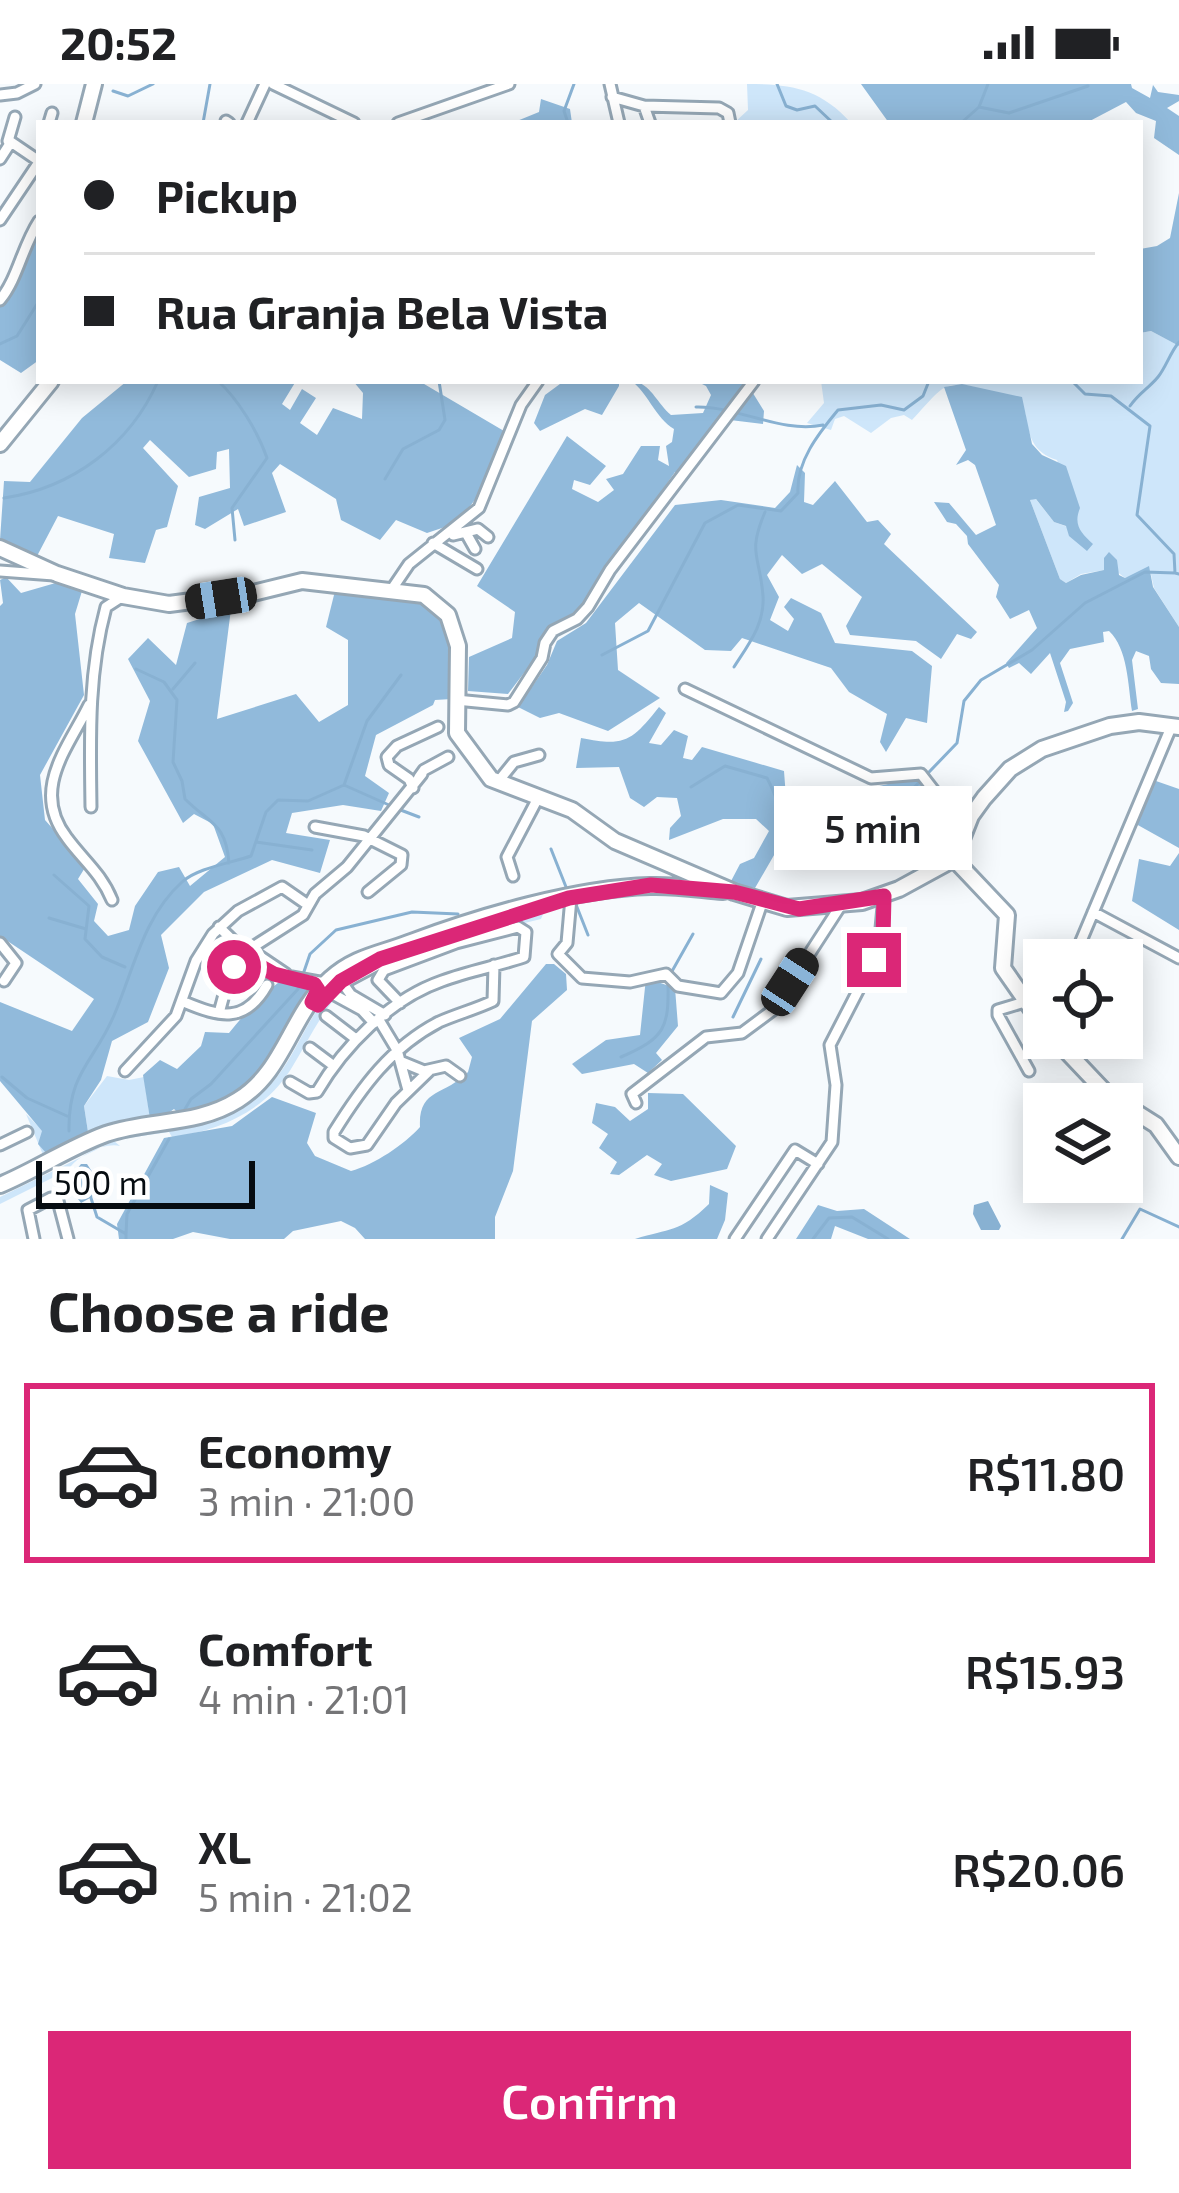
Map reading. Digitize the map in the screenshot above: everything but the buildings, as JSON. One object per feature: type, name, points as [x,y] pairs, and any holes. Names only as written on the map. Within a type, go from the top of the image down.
[{"type":"main road","points":[[85,120],[94,84]]},
{"type":"main road","points":[[0,444],[49,384]]},
{"type":"main road","points":[[0,548],[123,596],[184,604],[311,581],[424,595],[448,615],[459,655],[459,737],[483,772],[497,783],[572,810],[615,842],[708,886]]},
{"type":"main road","points":[[3,1189],[106,1134],[200,1117],[240,1099],[276,1064],[327,989],[368,954],[564,900],[651,885],[708,886],[799,909],[884,896],[954,859],[977,807],[1010,770],[1042,749],[1110,726],[1139,722],[1176,726]]},
{"type":"main road","points":[[954,859],[1007,915],[1009,932],[1001,962],[1023,994]]},
{"type":"main road","points":[[1074,1059],[1107,1094],[1156,1125],[1179,1157]]},
{"type":"street","points":[[0,95],[35,84]]},
{"type":"street","points":[[249,120],[268,84],[347,120]]},
{"type":"street","points":[[407,120],[509,84]]},
{"type":"street","points":[[610,84],[619,120]]},
{"type":"street","points":[[612,97],[644,106],[719,108],[729,120]]},
{"type":"street","points":[[644,106],[649,120]]},
{"type":"street","points":[[0,159],[14,117]]},
{"type":"street","points":[[4,141],[36,159]]},
{"type":"street","points":[[0,220],[36,166]]},
{"type":"street","points":[[0,300],[36,227]]},
{"type":"street","points":[[0,267],[15,268]]},
{"type":"street","points":[[394,588],[409,564],[479,508],[521,405],[536,384]]},
{"type":"street","points":[[456,700],[514,701],[542,658],[545,643],[588,607],[610,570],[752,384]]},
{"type":"street","points":[[448,535],[478,530],[488,537]]},
{"type":"street","points":[[466,533],[475,549]]},
{"type":"street","points":[[433,544],[477,569]]},
{"type":"street","points":[[0,571],[57,574]]},
{"type":"street","points":[[92,807],[89,705],[105,611],[123,596]]},
{"type":"street","points":[[685,689],[871,778],[917,772],[933,785],[965,832]]},
{"type":"street","points":[[89,705],[54,767],[51,796],[66,838],[95,867],[112,900]]},
{"type":"street","points":[[1082,939],[1176,726]]},
{"type":"street","points":[[413,785],[388,765],[387,757],[397,746],[438,727]]},
{"type":"street","points":[[497,783],[514,762],[539,755]]},
{"type":"street","points":[[219,1013],[228,980],[246,952],[295,921],[422,774],[448,757]]},
{"type":"street","points":[[513,876],[506,856],[538,798]]},
{"type":"street","points":[[315,826],[371,838],[402,855],[404,861],[368,892]]},
{"type":"street","points":[[125,1071],[167,1028],[184,1002],[196,961],[219,927],[279,887],[308,905]]},
{"type":"street","points":[[767,1239],[832,1142],[836,1085],[830,1045],[879,950],[884,896]]},
{"type":"street","points":[[564,900],[567,943],[558,954],[582,979],[630,982],[667,974],[678,986],[722,993],[738,973],[763,900]]},
{"type":"street","points":[[636,1102],[632,1094],[706,1037],[738,1035],[773,1010],[841,905]]},
{"type":"street","points":[[1093,912],[1179,958]]},
{"type":"street","points":[[219,927],[272,968],[349,998],[379,1020],[402,1062],[408,1090]]},
{"type":"street","points":[[290,1082],[315,1094],[356,1039],[400,1003],[440,981],[524,958],[526,932],[523,928],[457,943],[382,970],[378,980],[400,1003]]},
{"type":"street","points":[[0,943],[16,963],[4,981]]},
{"type":"street","points":[[430,1071],[408,1090],[367,1145],[350,1148],[334,1138],[364,1087],[397,1050],[441,1022],[493,1001],[494,965]]},
{"type":"street","points":[[184,1002],[232,1015],[252,1007],[267,986]]},
{"type":"street","points":[[327,989],[356,1039]]},
{"type":"street","points":[[1023,1002],[998,1010],[998,1016],[1029,1071]]},
{"type":"street","points":[[310,1048],[334,1066]]},
{"type":"street","points":[[402,1062],[414,1070],[446,1066],[460,1076]]},
{"type":"street","points":[[0,1145],[27,1132]]},
{"type":"street","points":[[735,1239],[795,1150],[818,1164]]},
{"type":"street","points":[[34,1239],[28,1210],[53,1198],[58,1201],[68,1239]]},
{"type":"shaded area","points":[[747,84],[777,85],[816,95],[848,120],[737,120],[748,110]]},
{"type":"shaded area","points":[[861,84],[1131,84],[1150,98],[1153,85],[1158,92],[1179,95],[1179,101],[1167,108],[1179,116],[1179,155],[1154,138],[1156,121],[1136,113],[1126,102],[1092,120],[887,120]]},
{"type":"shaded area","points":[[541,99],[570,109],[572,120],[519,120],[539,112]]},
{"type":"shaded area","points":[[1179,193],[1179,346],[1151,331],[1143,332],[1143,248],[1170,238]]},
{"type":"shaded area","points":[[36,235],[36,362],[21,373],[0,360],[0,303],[16,283]]},
{"type":"shaded area","points":[[1151,331],[1179,346],[1179,627],[1154,588],[1150,570],[1125,578],[1106,563],[1105,570],[1081,574],[1066,583],[1060,579],[1030,500],[1035,498],[1054,522],[1079,531],[1057,460],[1033,442],[1025,412],[986,391],[954,385],[941,390],[912,420],[904,415],[891,418],[871,433],[844,416],[835,419],[831,430],[807,423],[824,403],[821,384],[1143,384],[1143,332]]},
{"type":"shaded area","points":[[123,384],[294,384],[282,404],[290,410],[302,389],[316,398],[300,423],[317,435],[333,408],[362,419],[363,393],[356,384],[424,384],[504,431],[481,492],[457,523],[427,533],[396,520],[380,540],[341,520],[336,499],[280,464],[272,473],[286,512],[244,526],[238,509],[205,529],[195,525],[199,497],[230,488],[229,449],[217,452],[216,469],[189,477],[150,440],[143,448],[178,486],[167,527],[156,530],[145,563],[109,558],[114,534],[58,516],[36,558],[0,540],[4,481],[30,482],[82,418]]},
{"type":"shaded area","points":[[560,384],[619,384],[602,415],[585,409],[540,431],[534,423],[545,395]]},
{"type":"shaded area","points":[[635,384],[647,388],[671,415],[703,413],[711,395],[702,384],[755,384],[751,390],[764,411],[763,424],[730,420],[683,477],[675,472],[576,613],[547,632],[508,694],[468,691],[469,657],[512,638],[515,612],[477,586],[567,436],[606,466],[590,485],[574,480],[572,489],[598,502],[614,490],[606,479],[623,474],[641,446],[660,446],[658,460],[669,466],[666,446],[672,442],[674,429]]},
{"type":"shaded area","points":[[962,384],[1022,397],[1032,444],[1042,455],[1066,466],[1080,508],[1078,524],[1093,544],[1087,551],[1036,499],[1030,500],[1060,579],[1066,583],[1104,570],[1109,552],[1125,578],[1149,566],[1153,587],[1179,627],[1179,684],[1161,683],[1149,656],[1136,651],[1132,660],[1138,709],[1132,711],[1124,657],[1109,631],[1103,632],[1104,642],[1070,649],[1060,663],[1073,703],[1068,711],[1064,712],[1066,702],[1050,653],[1031,674],[1019,663],[1009,668],[1006,663],[1037,628],[1029,610],[1010,619],[996,597],[999,585],[967,536],[947,522],[934,502],[949,503],[976,535],[996,525],[975,465],[968,460],[956,465],[966,450],[944,387]]},
{"type":"shaded area","points":[[797,465],[805,473],[804,502],[813,505],[835,481],[867,522],[878,520],[891,534],[884,544],[977,632],[971,639],[957,634],[941,659],[916,641],[850,635],[846,626],[862,597],[822,564],[802,574],[782,555],[767,575],[779,597],[770,620],[788,631],[794,619],[784,607],[791,598],[821,613],[835,643],[912,651],[932,666],[927,723],[906,718],[886,752],[880,742],[887,714],[849,692],[831,668],[742,638],[731,651],[705,650],[639,603],[615,623],[618,670],[660,698],[608,731],[559,713],[540,718],[518,707],[547,665],[557,641],[586,623],[675,505],[721,500],[775,508],[790,492]]},
{"type":"shaded area","points":[[6,577],[21,593],[59,582],[82,591],[75,614],[84,695],[40,775],[45,820],[86,866],[78,879],[98,904],[94,921],[108,936],[129,930],[135,906],[158,872],[179,867],[190,886],[225,857],[213,824],[194,814],[183,823],[138,741],[150,701],[128,659],[148,638],[176,665],[187,623],[231,609],[217,719],[296,694],[319,722],[348,705],[348,640],[326,627],[335,591],[419,599],[444,617],[453,648],[452,699],[435,700],[376,735],[365,776],[389,793],[381,811],[343,805],[292,813],[286,833],[330,840],[320,873],[272,860],[204,892],[161,935],[169,968],[148,1022],[112,1041],[101,1080],[84,1106],[88,1132],[58,1153],[47,1154],[38,1144],[42,1131],[0,1081],[0,1002],[72,1031],[94,999],[0,936],[0,580]]},
{"type":"shaded area","points":[[659,707],[666,713],[649,743],[661,745],[674,730],[688,736],[683,758],[692,760],[702,747],[784,771],[787,811],[806,826],[827,789],[875,787],[918,777],[959,833],[953,843],[928,847],[917,836],[928,808],[919,791],[891,808],[859,812],[855,816],[863,829],[859,838],[831,864],[803,862],[781,843],[755,888],[730,883],[740,864],[754,858],[769,831],[756,819],[723,819],[669,840],[670,828],[681,816],[677,798],[657,797],[644,807],[630,798],[619,767],[576,768],[581,738],[626,739]]},
{"type":"shaded area","points":[[1156,781],[1179,789],[1179,848],[1136,824]]},
{"type":"shaded area","points":[[1179,853],[1179,930],[1132,901],[1139,859],[1170,866]]},
{"type":"shaded area","points":[[546,907],[541,919],[414,953],[346,988],[345,980],[383,959]]},
{"type":"shaded area","points":[[546,964],[566,974],[567,990],[532,1021],[513,1171],[495,1217],[495,1239],[365,1239],[341,1221],[293,1231],[284,1239],[230,1239],[193,1232],[173,1239],[119,1239],[117,1224],[164,1138],[232,1126],[272,1097],[316,1113],[307,1143],[315,1156],[351,1171],[388,1153],[420,1127],[428,1099],[468,1072],[472,1057],[459,1038],[500,1019]]},
{"type":"shaded area","points":[[285,978],[311,986],[253,1078],[227,1097],[182,1117],[174,1109],[150,1119],[143,1075],[160,1060],[177,1069],[201,1046],[205,1032],[229,1033]]},
{"type":"shaded area","points":[[646,978],[675,988],[678,1026],[656,1053],[662,1060],[648,1073],[634,1064],[582,1074],[572,1064],[606,1040],[640,1035]]},
{"type":"shaded area","points":[[313,982],[322,984],[305,1005],[272,1068],[244,1095],[191,1115],[115,1130],[96,1129],[94,1136],[46,1162],[26,1114],[43,1131],[39,1144],[49,1154],[61,1152],[88,1132],[84,1106],[107,1076],[144,1077],[150,1119],[205,1108],[239,1090],[266,1064]]},
{"type":"shaded area","points":[[328,996],[336,997],[280,1084],[254,1107],[223,1124],[190,1134],[128,1138],[215,1118],[253,1100],[284,1067],[321,1004]]},
{"type":"shaded area","points":[[648,1093],[683,1094],[736,1146],[727,1169],[671,1181],[654,1175],[662,1164],[647,1155],[619,1175],[610,1174],[617,1162],[599,1148],[608,1134],[592,1123],[596,1103],[615,1107],[630,1121],[648,1109]]},
{"type":"shaded area","points":[[82,1157],[68,1170],[0,1204],[0,1197]]},
{"type":"shaded area","points":[[81,1164],[87,1164],[97,1179],[92,1197],[81,1203],[75,1195]]},
{"type":"shaded area","points":[[710,1185],[728,1193],[717,1239],[635,1239],[690,1220],[709,1204]]},
{"type":"shaded area","points":[[988,1201],[999,1230],[981,1230],[973,1214],[974,1205]]},
{"type":"shaded area","points":[[818,1205],[837,1211],[864,1209],[910,1239],[868,1239],[835,1226],[831,1239],[796,1239]]},
{"type":"waterway","points":[[113,91],[128,96],[153,84]]},
{"type":"waterway","points":[[204,120],[210,84]]},
{"type":"waterway","points":[[567,120],[564,111],[574,84]]},
{"type":"waterway","points":[[777,84],[786,106],[797,110],[815,106],[830,120]]},
{"type":"waterway","points":[[964,120],[979,107],[988,84]]},
{"type":"waterway","points":[[979,107],[1009,113],[1088,86]]},
{"type":"waterway","points":[[0,344],[17,336],[36,306]]},
{"type":"waterway","points":[[1130,406],[1158,377],[1179,342]]},
{"type":"waterway","points":[[4,498],[53,484],[96,460],[132,425],[156,384]]},
{"type":"waterway","points":[[221,384],[247,416],[267,458],[232,508],[235,540]]},
{"type":"waterway","points":[[385,479],[403,449],[439,430],[445,420],[439,384]]},
{"type":"waterway","points":[[602,655],[648,631],[705,523],[738,505],[781,511],[798,493],[805,459],[838,410],[881,405],[904,410],[923,396],[928,384]]},
{"type":"waterway","points":[[1075,384],[1085,394],[1111,396],[1150,426],[1137,515],[1174,554],[1175,573],[1179,574]]},
{"type":"waterway","points":[[696,407],[792,426],[823,425]]},
{"type":"waterway","points":[[734,667],[761,616],[756,546],[765,512]]},
{"type":"waterway","points":[[691,787],[725,766],[767,778],[789,831],[821,857],[844,840],[849,813],[858,805],[878,809],[905,797],[957,743],[964,701],[981,680],[1032,650],[1085,603],[1145,572],[1175,573]]},
{"type":"waterway","points":[[173,689],[195,663]]},
{"type":"waterway","points":[[136,669],[164,682],[177,700],[173,762],[185,799],[220,832],[229,863]]},
{"type":"waterway","points":[[69,1131],[78,1080],[107,1030],[158,910],[196,873],[251,856],[266,812],[278,800],[308,801],[344,785],[367,721],[401,675]]},
{"type":"waterway","points":[[344,785],[389,805]]},
{"type":"waterway","points":[[398,809],[419,817]]},
{"type":"waterway","points":[[256,842],[312,850]]},
{"type":"waterway","points":[[551,849],[568,892]]},
{"type":"waterway","points":[[54,875],[89,906],[85,939],[102,957],[125,967]]},
{"type":"waterway","points":[[575,902],[588,935]]},
{"type":"waterway","points":[[185,1109],[298,989],[310,954],[336,930],[412,912],[458,914]]},
{"type":"waterway","points":[[49,918],[86,929]]},
{"type":"waterway","points":[[671,973],[693,934]]},
{"type":"waterway","points":[[733,1017],[761,959]]},
{"type":"waterway","points":[[621,1057],[647,1044],[661,1030],[668,982]]},
{"type":"waterway","points":[[2,1077],[27,1098],[67,1116]]},
{"type":"waterway","points":[[126,1234],[127,1214],[169,1139]]},
{"type":"waterway","points":[[90,1195],[97,1217],[126,1234],[126,1239]]},
{"type":"waterway","points":[[1122,1239],[1140,1209],[1179,1227]]},
{"type":"waterway","points":[[813,1239],[829,1218],[852,1217],[888,1239]]},
{"type":"route","points":[[234,967],[242,956],[274,974],[314,984],[318,990],[312,1002],[318,1005],[341,981],[380,959],[557,901],[651,885],[734,892],[799,909],[884,896],[883,938],[874,960]]}]
